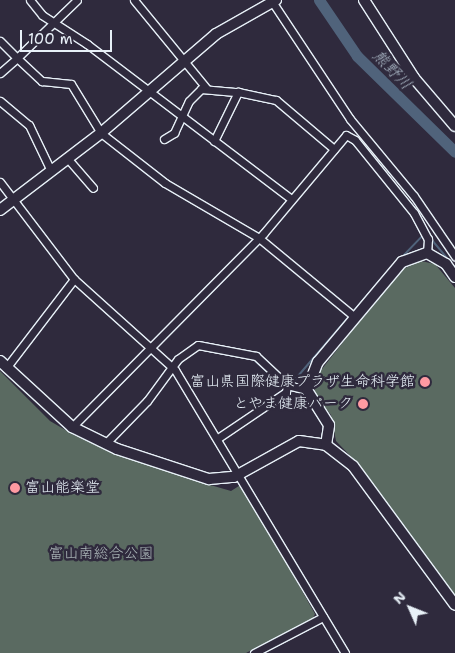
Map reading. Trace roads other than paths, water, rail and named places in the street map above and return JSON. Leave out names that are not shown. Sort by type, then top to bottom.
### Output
[{"type":"street","points":[[30,0],[55,22],[214,140],[291,200]]},
{"type":"street","points":[[0,73],[77,0]]},
{"type":"street","points":[[134,0],[186,60],[207,89]]},
{"type":"street","points":[[364,0],[414,78],[455,126]]},
{"type":"street","points":[[0,210],[101,133],[216,34],[273,1],[350,119],[414,196],[455,256]]},
{"type":"street","points":[[0,41],[42,81],[71,84],[101,133],[165,183],[259,238],[355,317]]},
{"type":"street","points":[[164,139],[174,133],[183,118],[189,101],[201,88],[238,92],[276,100],[334,149]]},
{"type":"street","points":[[214,140],[238,92]]},
{"type":"street","points":[[0,101],[28,125],[51,171]]},
{"type":"street","points":[[72,427],[152,349],[259,238],[346,136],[355,140],[414,213],[428,239],[427,253]]},
{"type":"street","points":[[68,158],[93,188]]},
{"type":"street","points":[[0,182],[74,279],[172,368],[240,474],[345,653]]},
{"type":"street","points":[[307,390],[316,366],[402,262],[427,253],[446,264],[455,277]]},
{"type":"street","points":[[74,279],[3,364],[72,427],[105,444],[209,479],[240,474],[299,441],[326,445],[353,466],[455,605]]},
{"type":"street","points":[[105,444],[147,401],[187,350],[212,346],[256,356],[287,385],[307,390],[329,426],[326,445]]},
{"type":"street","points":[[218,438],[286,392],[287,385]]},
{"type":"street","points":[[254,653],[323,617]]},
{"type":"waterway","name":"熊野川","points":[[319,0],[357,56],[455,152]]},
{"type":"waterway","points":[[426,233],[451,263]]},
{"type":"waterway","points":[[402,257],[423,235]]},
{"type":"waterway","points":[[292,383],[383,277]]},
{"type":"waterway","points":[[252,358],[284,387]]},
{"type":"waterway","points":[[114,440],[140,413]]},
{"type":"place","name":"富山県国際健康プラザ生命科学館","points":[[425,382]]},
{"type":"place","name":"とやま健康パーク","points":[[363,404]]},
{"type":"place","name":"富山能楽堂","points":[[15,488]]},
{"type":"park label","name":"富山南総合公園","points":[[101,554]]}]
